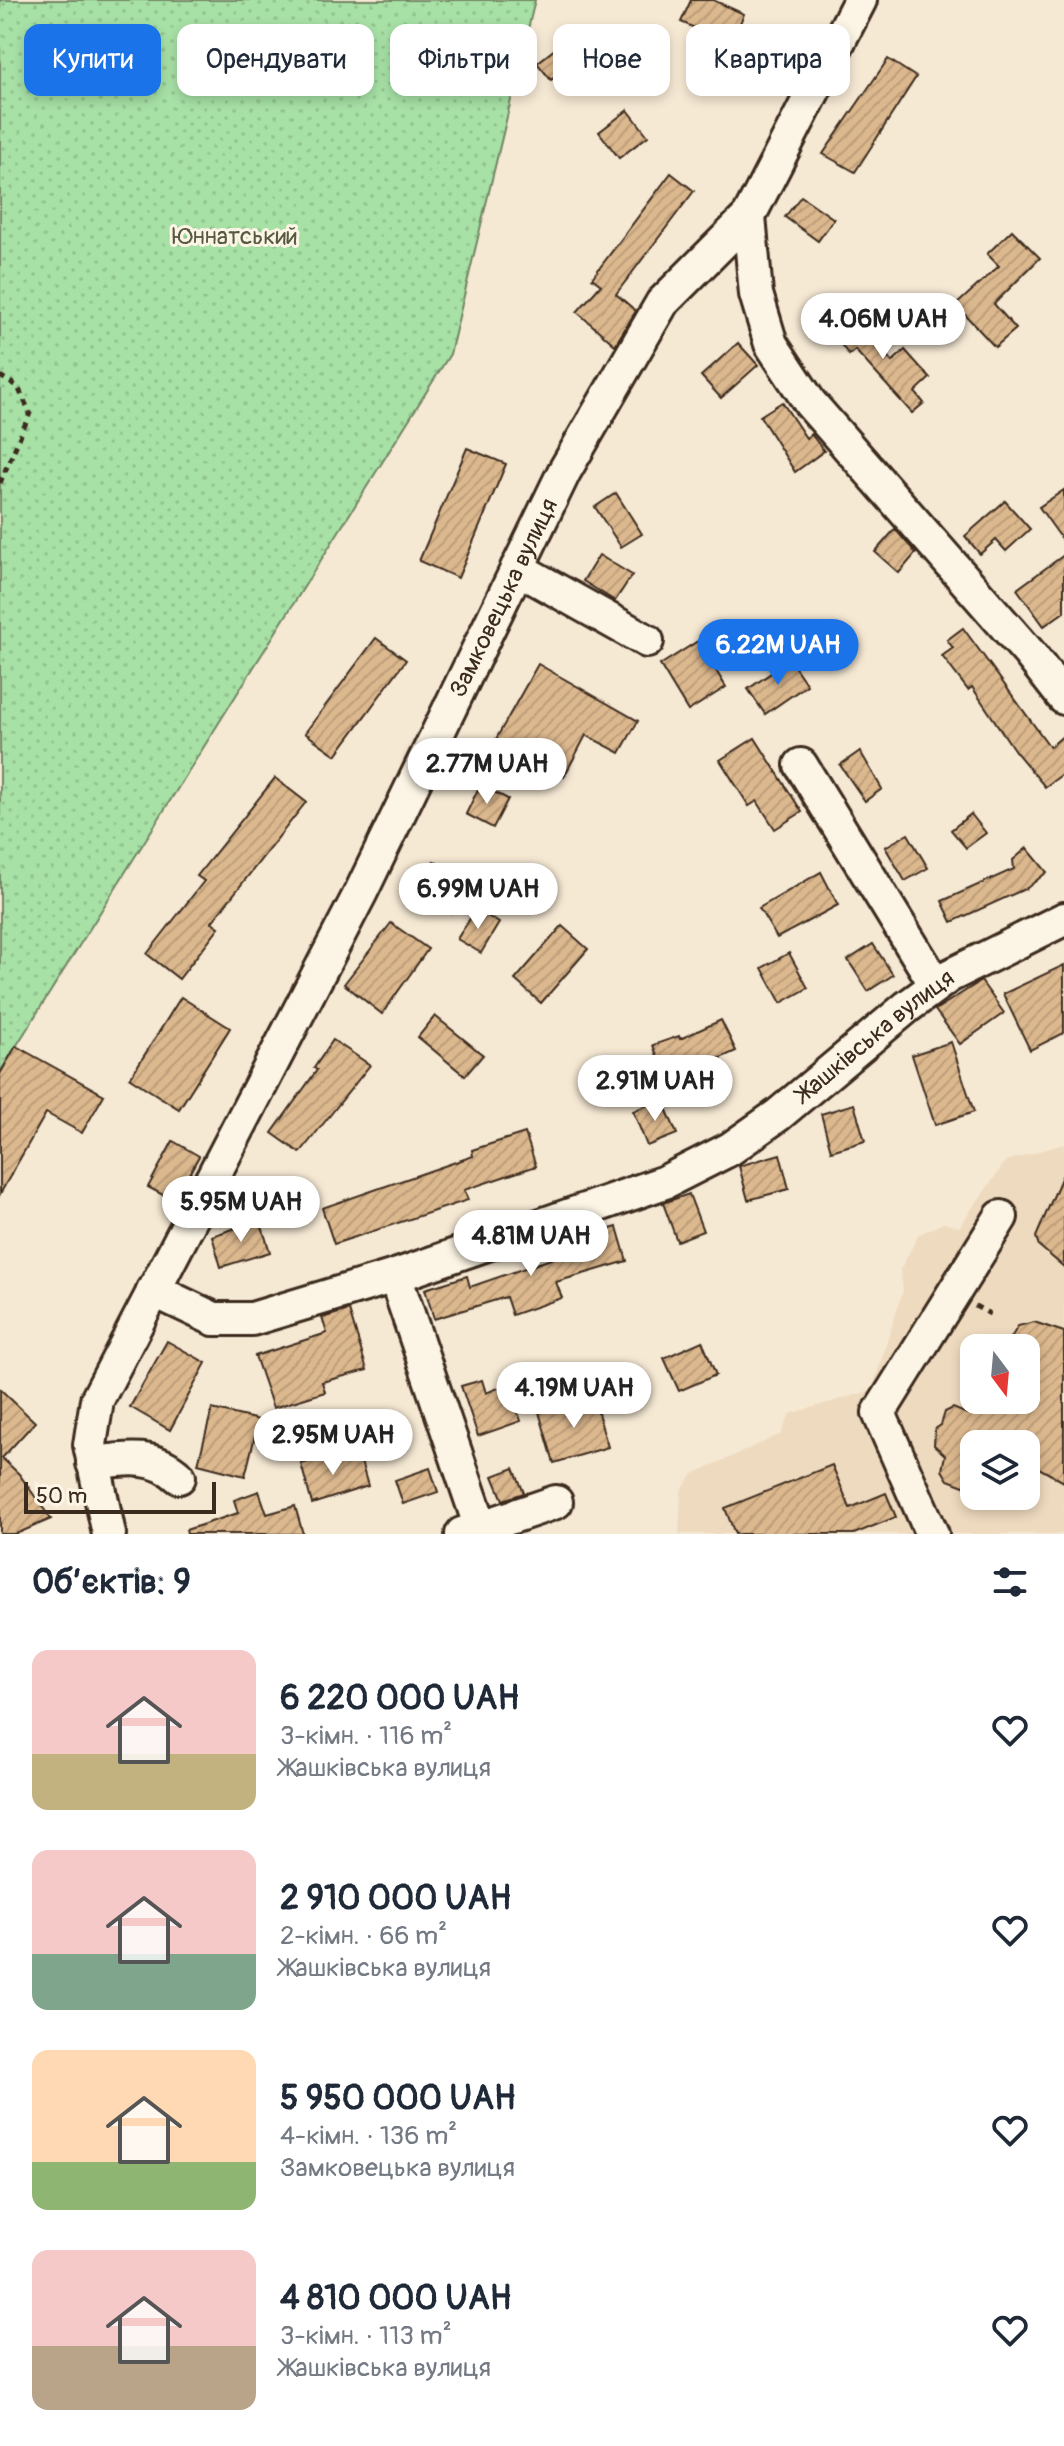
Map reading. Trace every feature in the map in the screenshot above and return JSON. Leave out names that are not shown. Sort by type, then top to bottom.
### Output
[{"type":"street","name":"Замковецька вулиця","points":[[109,1534],[93,1463],[91,1426],[97,1400],[361,892],[564,472],[662,303],[749,216],[860,0]]},
{"type":"street","points":[[749,216],[756,294],[771,344],[810,403],[1029,653],[1064,698]]},
{"type":"street","points":[[517,568],[647,641]]},
{"type":"street","points":[[801,765],[936,985]]},
{"type":"street","name":"Жашківська вулиця","points":[[153,1290],[214,1319],[252,1319],[395,1276],[665,1182],[730,1149],[778,1115],[936,985],[1064,919]]},
{"type":"street","points":[[932,1534],[879,1413],[1001,1217]]},
{"type":"street","points":[[395,1276],[472,1531],[556,1502]]},
{"type":"street","points":[[93,1463],[148,1460],[167,1465],[179,1477]]},
{"type":"path","points":[[0,376],[18,387],[30,413],[0,483]]},
{"type":"shaded area","points":[[1064,1144],[1064,1534],[679,1534],[681,1491],[693,1474],[781,1434],[790,1414],[872,1390],[903,1290],[900,1270],[919,1234],[944,1223],[959,1227],[1006,1161]]},
{"type":"green space","name":"Юннатський","points":[[0,0],[535,0],[529,24],[390,24],[390,96],[512,96],[450,354],[0,1072]]},
{"type":"building","points":[[691,0],[713,0],[744,14],[740,24],[681,22]]},
{"type":"building","points":[[553,51],[553,78],[551,80],[537,63]]},
{"type":"building","points":[[888,59],[916,77],[855,172],[823,154]]},
{"type":"building","points":[[628,110],[648,136],[619,158],[599,132]]},
{"type":"building","points":[[671,173],[694,191],[616,294],[636,311],[615,345],[577,312],[601,285],[592,278]]},
{"type":"building","points":[[801,196],[834,219],[818,241],[785,217]]},
{"type":"building","points":[[1012,230],[1040,258],[994,304],[1016,329],[995,347],[956,305],[999,266],[987,254]]},
{"type":"building","points":[[854,312],[892,362],[905,350],[930,378],[915,392],[924,403],[912,413],[855,350],[849,355],[830,330]]},
{"type":"building","points":[[738,343],[758,365],[721,398],[701,376]]},
{"type":"building","points":[[782,402],[806,438],[811,434],[824,451],[795,472],[760,416]]},
{"type":"building","points":[[467,448],[506,464],[458,578],[419,561]]},
{"type":"building","points":[[1064,490],[1064,542],[1039,507]]},
{"type":"building","points":[[616,493],[642,534],[621,547],[595,507]]},
{"type":"building","points":[[1005,501],[1030,529],[1006,551],[996,540],[980,554],[965,536]]},
{"type":"building","points":[[895,529],[916,553],[899,573],[875,552]]},
{"type":"building","points":[[599,555],[632,575],[615,601],[583,581]]},
{"type":"building","points":[[1064,555],[1064,612],[1044,626],[1017,589]]},
{"type":"building","points":[[963,628],[1050,747],[1064,735],[1064,773],[1045,787],[1015,751],[972,687],[968,690],[942,656],[953,648],[947,640]]},
{"type":"building","points":[[376,638],[406,660],[336,755],[305,733]]},
{"type":"building","points":[[698,641],[726,687],[688,711],[660,665]]},
{"type":"building","points":[[790,660],[807,685],[765,714],[748,689]]},
{"type":"building","points":[[538,664],[638,721],[620,753],[586,735],[564,777],[496,739]]},
{"type":"building","points":[[755,738],[802,812],[775,829],[757,801],[749,806],[720,760]]},
{"type":"building","points":[[860,751],[882,789],[865,801],[840,765]]},
{"type":"building","points":[[275,778],[306,802],[212,922],[219,927],[179,979],[147,954],[204,881],[197,876]]},
{"type":"building","points":[[480,785],[508,799],[493,828],[466,814]]},
{"type":"building","points":[[971,814],[986,833],[966,848],[951,830]]},
{"type":"building","points":[[908,834],[928,868],[905,881],[885,847]]},
{"type":"building","points":[[1027,848],[1047,872],[1027,888],[952,922],[942,901],[1014,869],[1013,860]]},
{"type":"building","points":[[434,861],[469,885],[450,913],[415,889]]},
{"type":"building","points":[[821,872],[838,905],[777,938],[759,908]]},
{"type":"building","points":[[476,909],[499,923],[481,953],[457,939]]},
{"type":"building","points":[[391,923],[428,949],[382,1014],[344,984]]},
{"type":"building","points":[[562,926],[588,949],[541,1003],[515,980]]},
{"type":"building","points":[[873,944],[893,975],[868,991],[848,960]]},
{"type":"building","points":[[789,953],[808,988],[781,1003],[762,968]]},
{"type":"building","points":[[1064,965],[1064,1033],[1030,1050],[1003,994]]},
{"type":"building","points":[[981,981],[1004,1013],[960,1044],[935,1010]]},
{"type":"building","points":[[181,997],[230,1028],[179,1109],[130,1078]]},
{"type":"building","points":[[435,1016],[483,1055],[465,1076],[418,1037]]},
{"type":"building","points":[[721,1020],[736,1051],[705,1065],[703,1060],[664,1074],[653,1045],[679,1036],[680,1039]]},
{"type":"building","points":[[333,1040],[370,1065],[300,1153],[272,1133],[317,1070],[314,1068]]},
{"type":"building","points":[[951,1042],[974,1112],[935,1125],[912,1055]]},
{"type":"building","points":[[16,1046],[104,1095],[82,1133],[46,1113],[0,1194],[0,1074]]},
{"type":"building","points":[[662,1099],[677,1134],[647,1146],[633,1111]]},
{"type":"building","points":[[854,1104],[865,1141],[831,1151],[821,1114]]},
{"type":"building","points":[[525,1133],[536,1166],[464,1190],[468,1200],[334,1244],[322,1208],[473,1156],[472,1150]]},
{"type":"building","points":[[173,1141],[199,1156],[174,1201],[148,1187]]},
{"type":"building","points":[[780,1154],[789,1189],[748,1200],[739,1166]]},
{"type":"building","points":[[1062,1176],[1064,1267],[1039,1246],[1036,1237]]},
{"type":"building","points":[[689,1194],[703,1231],[677,1241],[663,1203]]},
{"type":"building","points":[[260,1220],[270,1252],[221,1267],[212,1236]]},
{"type":"building","points":[[617,1227],[627,1261],[556,1282],[562,1298],[512,1315],[506,1297],[434,1319],[425,1289],[467,1276],[470,1287],[571,1252],[568,1242]]},
{"type":"building","points":[[349,1310],[367,1370],[322,1382],[325,1392],[273,1408],[255,1356],[327,1333],[322,1318]]},
{"type":"building","points":[[1034,1322],[1064,1332],[1064,1482],[1040,1469],[1040,1430],[960,1430],[960,1485],[948,1480],[942,1470],[945,1455],[934,1445],[935,1429],[941,1425],[945,1412],[953,1408],[960,1414],[1040,1414],[1040,1334],[1013,1334],[1018,1326]]},
{"type":"building","points":[[167,1341],[206,1363],[170,1430],[130,1407]]},
{"type":"building","points":[[702,1341],[716,1375],[679,1391],[664,1358]]},
{"type":"building","points":[[482,1380],[486,1393],[508,1384],[521,1421],[478,1436],[461,1386]]},
{"type":"building","points":[[0,1389],[35,1422],[2,1458],[19,1474],[51,1519],[16,1534],[0,1534]]},
{"type":"building","points":[[593,1396],[608,1447],[554,1463],[539,1412]]},
{"type":"building","points":[[212,1409],[259,1420],[245,1476],[198,1464]]},
{"type":"building","points":[[345,1451],[350,1462],[360,1458],[368,1486],[312,1504],[301,1464]]},
{"type":"building","points":[[832,1465],[850,1508],[886,1493],[896,1517],[854,1534],[735,1534],[725,1508]]},
{"type":"building","points":[[430,1468],[438,1492],[403,1504],[395,1480]]},
{"type":"building","points":[[514,1468],[524,1493],[503,1500],[493,1476]]},
{"type":"building","points":[[259,1491],[267,1514],[295,1506],[303,1534],[187,1534],[186,1530],[238,1513],[234,1500]]}]
